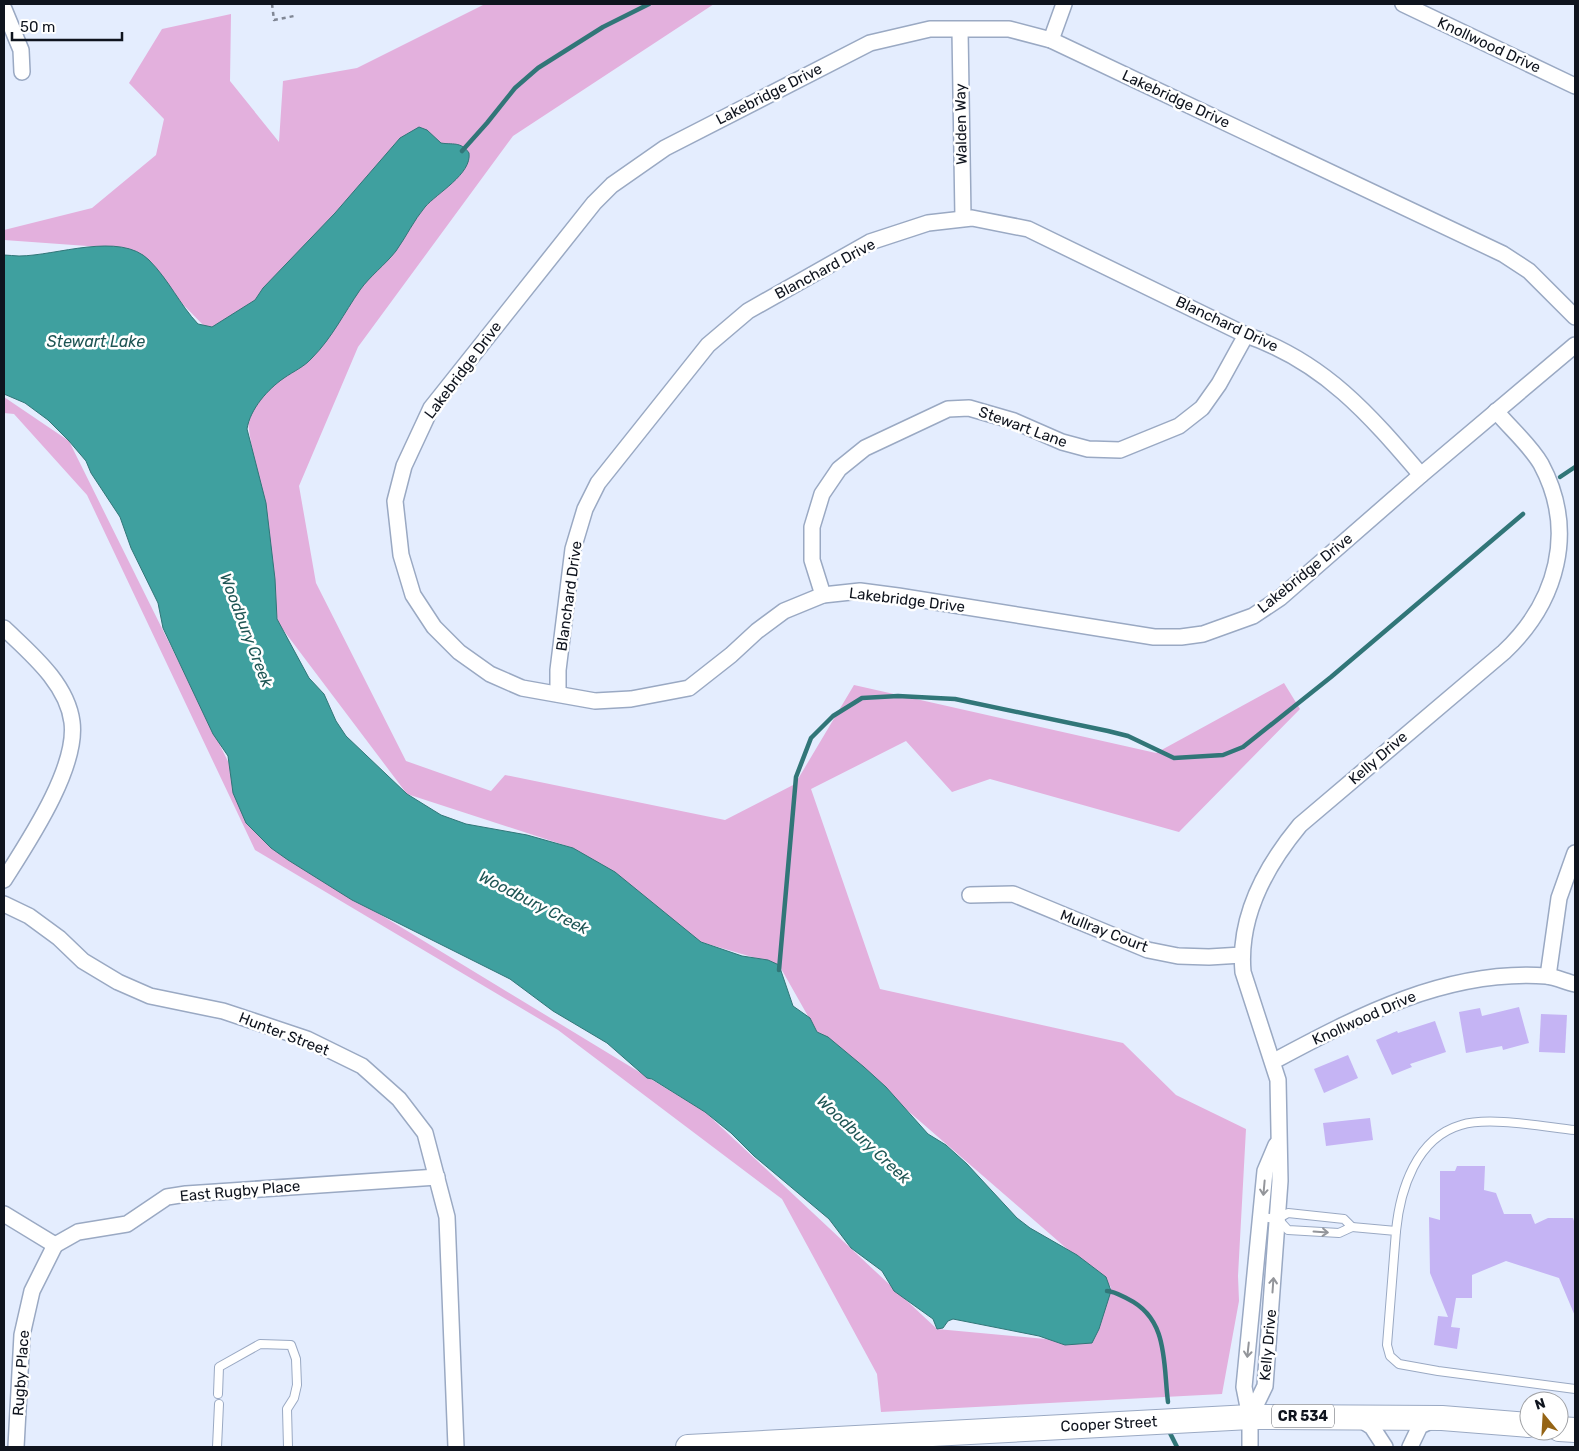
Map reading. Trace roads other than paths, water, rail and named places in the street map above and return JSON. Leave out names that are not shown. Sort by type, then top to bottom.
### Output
[{"type":"main road","name":"Cooper Street","points":[[688,1447],[850,1443],[1250,1417],[1355,1416],[1442,1418],[1519,1424]]},
{"type":"street","points":[[1051,40],[1064,4]]},
{"type":"street","name":"Knollwood Drive","points":[[1403,4],[1575,86]]},
{"type":"street","points":[[4,9],[21,50],[22,72]]},
{"type":"street","name":"Lakebridge Drive","points":[[1575,317],[1529,271],[1503,254],[1051,40],[1009,29],[930,29],[870,43],[704,127],[640,164],[594,202],[431,408],[413,442],[404,466],[395,501],[401,554],[413,595],[440,633],[459,652],[490,674],[522,688],[595,701],[631,699],[688,688],[784,611],[823,595],[860,591],[1154,637],[1181,637],[1203,634],[1253,616],[1280,598],[1421,475],[1575,345]]},
{"type":"street","name":"Walden Way","points":[[960,30],[963,218]]},
{"type":"street","name":"Blanchard Drive","points":[[558,694],[558,670],[573,549],[585,509],[598,483],[708,345],[748,311],[870,242],[928,223],[963,218],[981,219],[1028,229],[1246,335],[1273,344],[1307,363],[1342,389],[1374,421],[1421,475]]},
{"type":"street","name":"Stewart Lane","points":[[823,595],[812,560],[815,519],[822,494],[839,469],[865,448],[948,409],[969,408],[1014,421],[1062,442],[1088,449],[1120,450],[1179,426],[1202,408],[1219,384],[1246,335]]},
{"type":"street","name":"Kelly Drive","points":[[1250,1417],[1265,1386],[1280,1180],[1278,1080],[1274,1061],[1243,972],[1242,955],[1250,911],[1277,852],[1300,825],[1504,652],[1523,634],[1544,603],[1559,552],[1559,523],[1553,496],[1540,463],[1496,411]]},
{"type":"street","points":[[4,628],[43,665],[56,684],[72,721],[73,740],[48,806],[4,880]]},
{"type":"street","points":[[1548,976],[1559,898],[1575,853]]},
{"type":"street","name":"Mullray Court","points":[[970,895],[1013,894],[1148,950],[1178,956],[1242,955]]},
{"type":"street","name":"Hunter Street","points":[[4,904],[29,916],[59,938],[83,961],[118,982],[150,996],[223,1011],[307,1039],[362,1066],[399,1099],[425,1133],[447,1217],[456,1447]]},
{"type":"street","name":"Knollwood Drive","points":[[1274,1061],[1351,1020],[1401,998],[1473,981],[1548,976],[1575,984]]},
{"type":"street","name":"Kelly Drive","points":[[1250,1417],[1244,1387],[1261,1217],[1266,1171],[1278,1142]]},
{"type":"street","name":"East Rugby Place","points":[[55,1245],[78,1232],[126,1224],[167,1197],[186,1194],[437,1177]]},
{"type":"street","points":[[4,1214],[55,1245]]},
{"type":"street","name":"Rugby Place","points":[[16,1447],[22,1335],[32,1291],[55,1245]]},
{"type":"street","points":[[1355,1416],[1372,1427],[1384,1447]]},
{"type":"street","points":[[1250,1417],[1250,1447]]},
{"type":"street","points":[[1410,1447],[1420,1426],[1428,1421],[1442,1418]]},
{"type":"lane","points":[[1575,1130],[1493,1122],[1463,1124],[1441,1134],[1412,1169],[1399,1203],[1387,1345],[1390,1356],[1399,1364],[1575,1389]]},
{"type":"lane","points":[[1261,1217],[1277,1219],[1288,1213],[1344,1219],[1352,1227]]},
{"type":"lane","points":[[1277,1219],[1288,1230],[1339,1233],[1352,1227],[1396,1231]]},
{"type":"lane","points":[[218,1394],[219,1368],[260,1344],[291,1345],[296,1359],[297,1385],[294,1398],[287,1409],[288,1447]]},
{"type":"lane","points":[[216,1447],[219,1404]]},
{"type":"water","name":"Stewart Lake","points":[[419,127],[427,130],[441,143],[456,144],[466,149],[469,153],[465,168],[453,183],[425,207],[396,251],[360,290],[332,334],[319,350],[306,364],[284,378],[266,394],[252,414],[247,429],[266,503],[275,579],[277,619],[309,678],[324,694],[336,721],[346,736],[407,794],[441,815],[466,824],[527,835],[573,848],[615,872],[701,942],[742,956],[768,960],[779,965],[793,1006],[810,1018],[817,1032],[828,1037],[886,1087],[928,1134],[946,1145],[967,1164],[1017,1218],[1030,1228],[1077,1255],[1106,1277],[1111,1291],[1099,1329],[1092,1343],[1065,1345],[1039,1336],[953,1319],[948,1321],[943,1328],[937,1329],[933,1319],[894,1291],[882,1271],[851,1248],[829,1219],[705,1112],[652,1079],[647,1078],[607,1043],[553,1011],[510,979],[352,900],[271,848],[246,823],[233,793],[228,756],[213,734],[163,628],[158,603],[131,548],[120,517],[91,473],[86,461],[69,441],[48,420],[25,403],[4,394],[4,255],[34,255],[105,246],[122,247],[137,252],[149,260],[156,268],[198,324],[212,327],[255,300],[263,288],[335,213],[400,138]]},
{"type":"waterway","points":[[462,151],[515,88],[538,68],[603,27],[649,4]]},
{"type":"waterway","points":[[1560,477],[1575,467]]},
{"type":"waterway","points":[[779,970],[796,777],[811,738],[833,716],[862,698],[898,696],[955,699],[1128,736],[1174,758],[1223,755],[1243,747],[1331,677],[1523,514]]},
{"type":"waterway","name":"Woodbury Creek","points":[[1107,1291],[1128,1299],[1151,1318],[1162,1344],[1168,1402]]},
{"type":"waterway","name":"Woodbury Creek","points":[[1169,1431],[1177,1447]]}]
